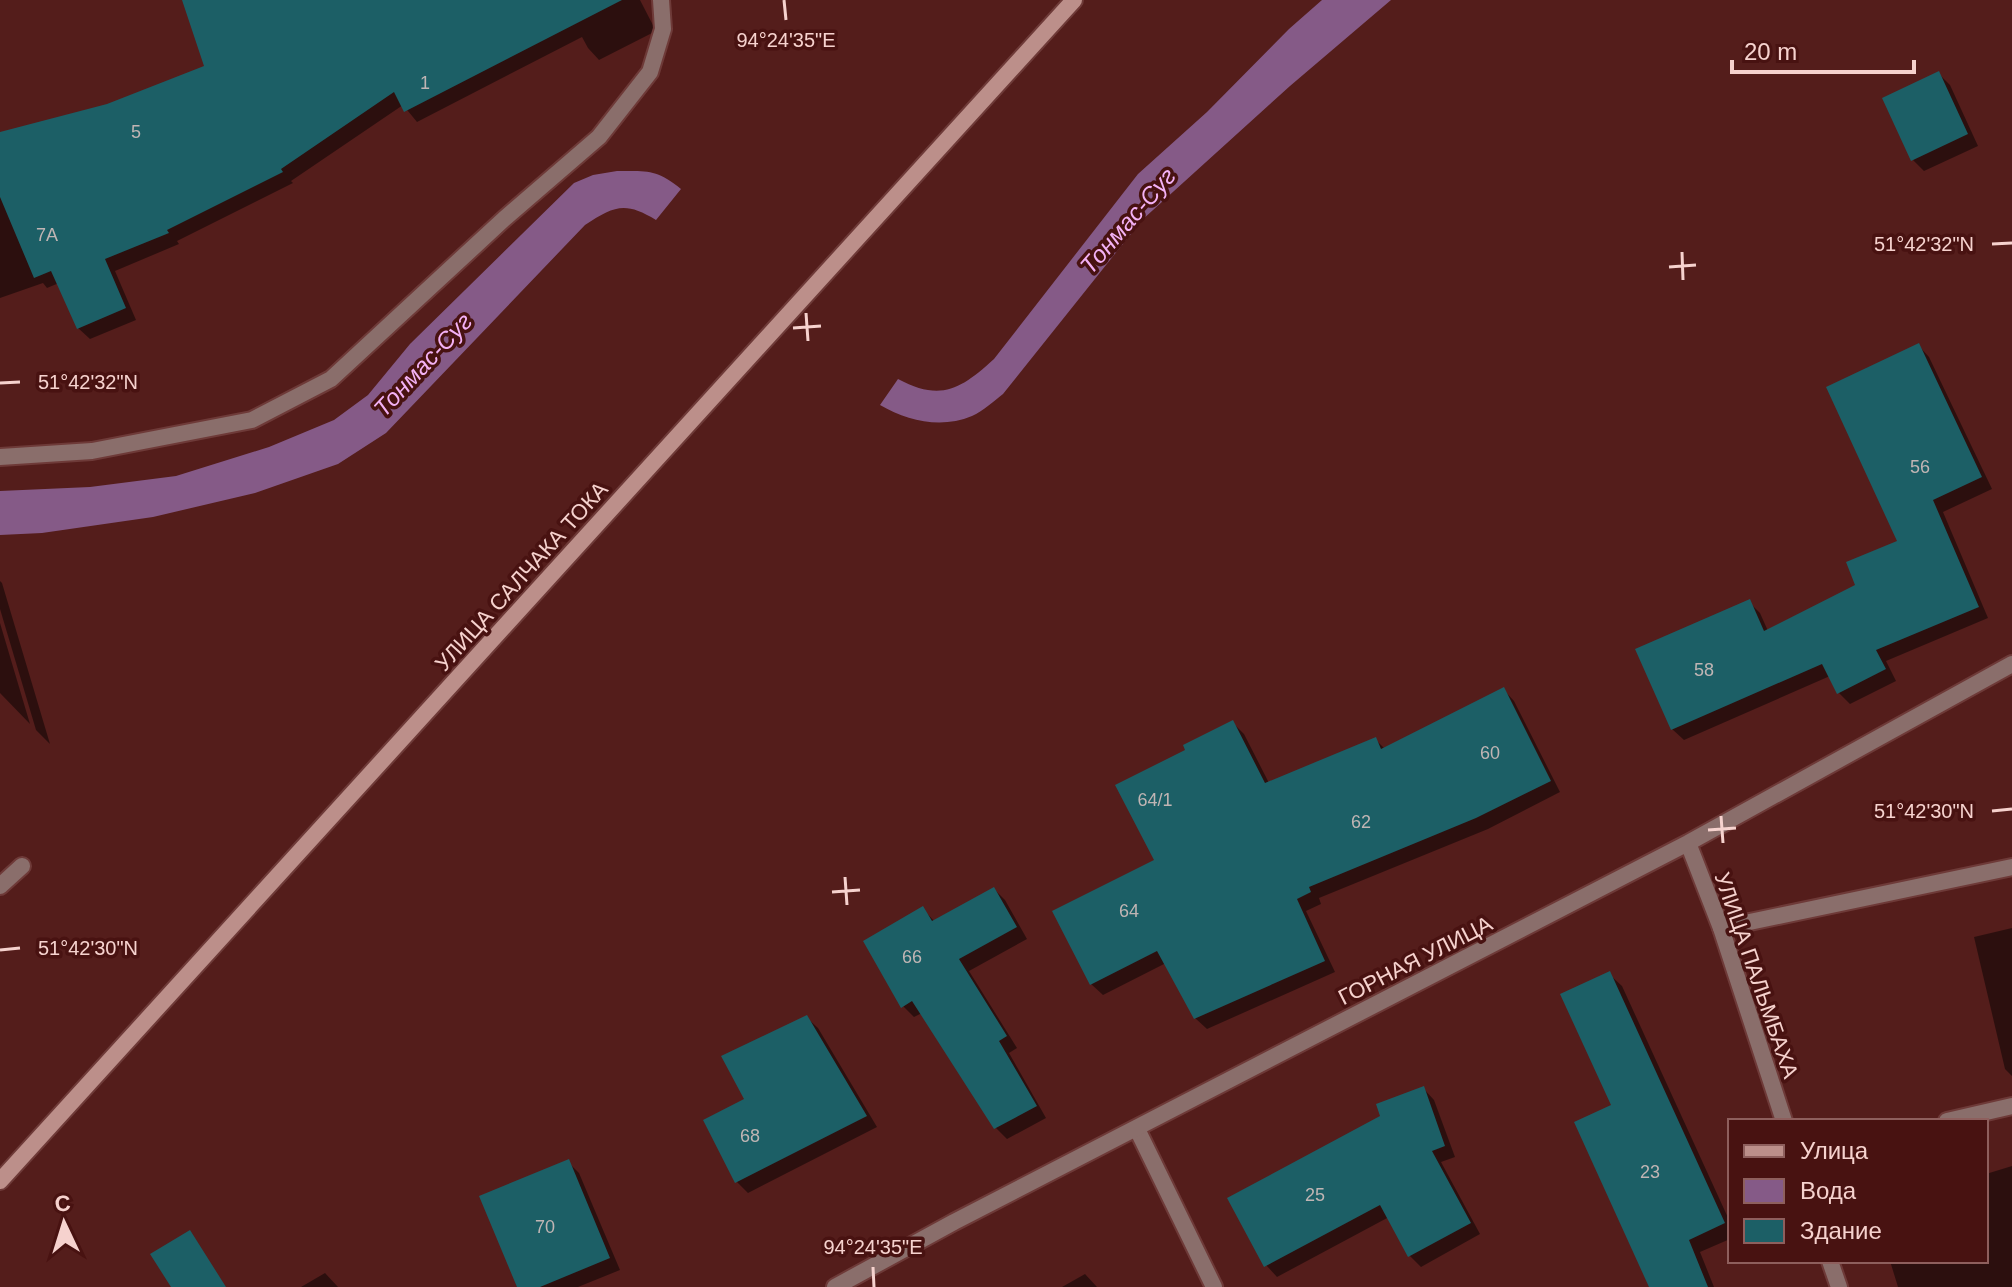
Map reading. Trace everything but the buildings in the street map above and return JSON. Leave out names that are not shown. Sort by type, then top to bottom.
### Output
[{"type":"main road","name":"УЛИЦА САЛЧАКА ТОКА","points":[[0,1181],[1060,8],[1074,0]]},
{"type":"street","points":[[0,457],[92,451],[252,420],[331,379],[504,219],[599,137],[650,72],[663,29],[661,0]]},
{"type":"street","name":"ГОРНАЯ УЛИЦА","points":[[835,1287],[1688,843],[2012,664]]},
{"type":"street","name":"УЛИЦА ПАЛЬМБАХА","points":[[1688,843],[1721,928],[1783,1119]]},
{"type":"street","points":[[0,886],[22,866]]},
{"type":"street","points":[[1721,928],[2012,867]]},
{"type":"street","points":[[1956,1119],[2012,1106]]},
{"type":"street","points":[[1137,1129],[1214,1287]]},
{"type":"street","points":[[1831,1263],[1839,1287]]},
{"type":"water","name":"Тонмас-Суг","points":[[1322,0],[1391,0],[1290,86],[1142,220],[1003,394],[976,414],[948,422],[913,419],[880,405],[898,379],[926,390],[950,389],[971,378],[994,359],[1138,174]]},
{"type":"water","name":"Тонмас-Суг","points":[[617,171],[651,172],[681,189],[656,220],[636,210],[620,208],[585,225],[386,433],[338,464],[255,493],[153,517],[42,533],[0,535],[0,491],[90,487],[176,476],[269,447],[334,420],[368,395],[410,344],[574,183],[593,175]]}]
